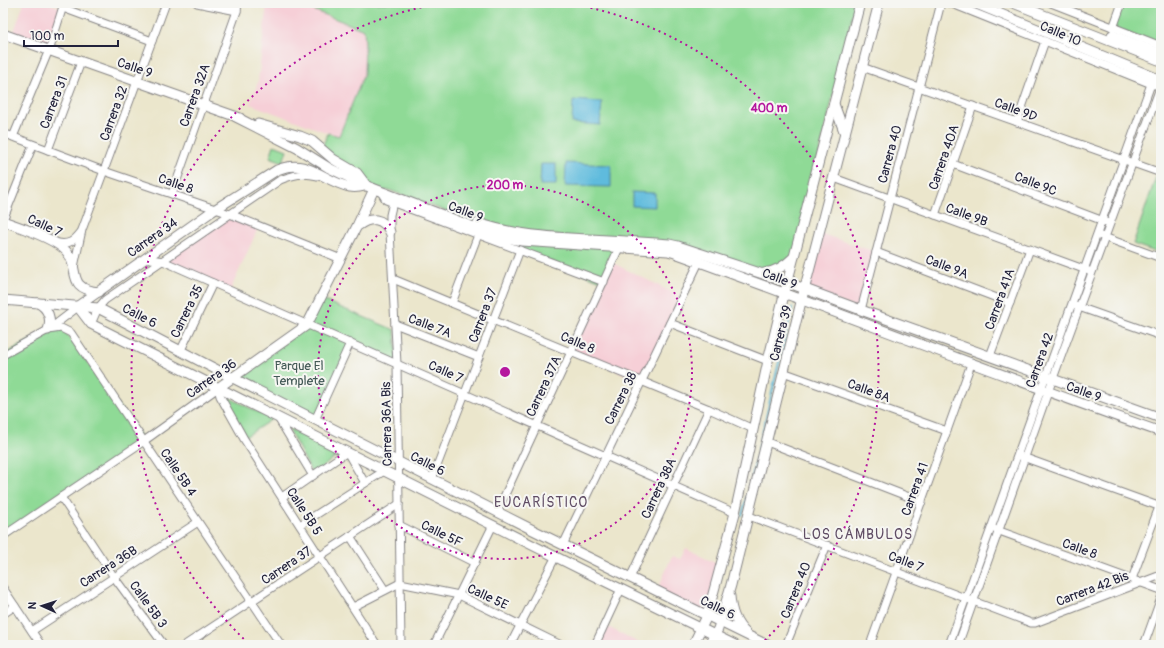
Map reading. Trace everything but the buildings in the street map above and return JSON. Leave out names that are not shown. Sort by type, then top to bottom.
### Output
[{"type":"main road","points":[[855,3],[856,18]]},
{"type":"main road","name":"Carrera 39","points":[[693,645],[707,616],[735,513],[784,293],[795,256],[860,3]]},
{"type":"main road","name":"Carrera 39","points":[[709,645],[720,622],[731,585],[757,485],[783,372],[879,3]]},
{"type":"main road","name":"Calle 10","points":[[974,3],[1033,26],[1070,47],[1161,85]]},
{"type":"main road","name":"Calle 10","points":[[1013,3],[1161,61]]},
{"type":"main road","points":[[1071,25],[1096,29],[1161,54]]},
{"type":"main road","name":"Calle 9","points":[[3,34],[236,117],[312,141],[333,159],[357,173],[374,189],[389,190],[499,230],[550,236],[669,244],[788,282],[1161,419]]},
{"type":"main road","points":[[834,104],[845,134]]},
{"type":"main road","name":"Calle 9","points":[[236,117],[297,148],[329,168],[374,189],[497,236],[522,242],[668,251],[971,364],[1161,432]]},
{"type":"main road","name":"Carrera 34","points":[[78,306],[144,258],[216,209],[277,170],[287,166],[294,165],[309,168],[323,177],[351,188],[374,189]]},
{"type":"main road","name":"Carrera 36","points":[[218,388],[307,325],[341,259],[374,189]]},
{"type":"main road","points":[[357,226],[368,220],[377,219],[385,224],[390,232]]},
{"type":"main road","name":"Calle 7","points":[[3,221],[58,243],[69,255],[75,278],[83,288],[89,291],[99,292]]},
{"type":"main road","points":[[550,236],[556,244]]},
{"type":"main road","points":[[760,274],[770,273],[779,269],[788,264],[795,256]]},
{"type":"main road","name":"Calle 6","points":[[3,300],[98,308],[497,512],[767,645]]},
{"type":"main road","points":[[38,303],[42,305],[48,314],[50,325],[48,330]]},
{"type":"main road","name":"Calle 6","points":[[78,306],[91,324],[735,645]]},
{"type":"main road","points":[[1112,401],[1127,421]]},
{"type":"main road","points":[[1139,425],[1161,419]]},
{"type":"main road","points":[[739,493],[757,485]]},
{"type":"main road","points":[[510,534],[533,530]]},
{"type":"main road","points":[[579,553],[590,574]]},
{"type":"main road","points":[[731,585],[731,607],[734,617],[739,625],[751,637]]},
{"type":"street","name":"Carrera 32","points":[[73,271],[82,230],[166,3]]},
{"type":"street","points":[[197,3],[237,7]]},
{"type":"street","name":"Carrera 40","points":[[861,310],[941,3]]},
{"type":"street","name":"Calle 10","points":[[950,3],[1044,41],[1070,47],[1151,84],[1161,85]]},
{"type":"street","name":"Calle 10","points":[[1051,3],[1072,7],[1113,28],[1161,46]]},
{"type":"street","points":[[1113,28],[1122,3]]},
{"type":"street","points":[[63,6],[152,41]]},
{"type":"street","name":"Carrera 31","points":[[13,137],[49,51],[63,6]]},
{"type":"street","name":"Carrera 32A","points":[[172,194],[237,7]]},
{"type":"street","points":[[1017,122],[1044,41]]},
{"type":"street","name":"Carrera 31","points":[[48,150],[81,62]]},
{"type":"street","name":"Calle 9D","points":[[862,67],[1161,174]]},
{"type":"street","name":"Carrera 42","points":[[1050,378],[1072,305],[1151,84]]},
{"type":"street","name":"Carrera 42","points":[[949,645],[1017,455],[1080,308],[1161,85]]},
{"type":"street","name":"Carrera 40A","points":[[935,215],[973,106]]},
{"type":"street","name":"Calle 8","points":[[3,133],[104,171],[230,214],[341,259]]},
{"type":"street","name":"Carrera 31","points":[[3,221],[33,144]]},
{"type":"street","name":"Calle 9C","points":[[953,164],[1110,223]]},
{"type":"street","name":"Carrera 34","points":[[91,324],[98,308],[105,300],[280,180],[290,176],[308,174],[323,177]]},
{"type":"street","name":"Calle 9B","points":[[834,178],[1093,272]]},
{"type":"street","name":"Calle 9","points":[[374,189],[386,200],[604,282]]},
{"type":"street","name":"Carrera 36A Bis","points":[[393,202],[390,215],[390,232],[397,364],[401,645]]},
{"type":"street","name":"Carrera 32","points":[[58,243],[65,244],[70,242],[75,239],[82,230]]},
{"type":"street","points":[[452,303],[478,235]]},
{"type":"street","points":[[1097,235],[1161,258]]},
{"type":"street","name":"Carrera 37A","points":[[497,512],[619,248]]},
{"type":"street","name":"Carrera 41A","points":[[990,356],[1030,249]]},
{"type":"street","name":"Carrera 37","points":[[432,479],[520,250]]},
{"type":"street","name":"Calle 9A","points":[[876,252],[1010,303]]},
{"type":"street","name":"Calle 7","points":[[144,258],[162,261],[213,283],[735,513]]},
{"type":"street","name":"Carrera 38","points":[[563,545],[699,262]]},
{"type":"street","name":"Calle 8","points":[[393,278],[709,409],[753,429]]},
{"type":"street","name":"Carrera 35","points":[[181,350],[213,283]]},
{"type":"street","points":[[1072,305],[1161,336]]},
{"type":"street","name":"Carrera 34","points":[[3,355],[48,330],[78,306]]},
{"type":"street","points":[[670,322],[768,362]]},
{"type":"street","name":"Calle 7A","points":[[395,324],[479,357]]},
{"type":"street","name":"Calle 5B 4","points":[[48,330],[61,328],[71,333],[281,645]]},
{"type":"street","points":[[315,420],[350,343]]},
{"type":"street","name":"Carrera 41","points":[[870,645],[971,364]]},
{"type":"street","name":"Calle 8A","points":[[783,372],[947,431]]},
{"type":"street","name":"Carrera 36","points":[[3,536],[144,441],[218,388]]},
{"type":"street","name":"Calle 5B 5","points":[[218,388],[220,396],[244,439],[377,645]]},
{"type":"street","name":"Carrera 42","points":[[958,645],[1025,458],[1045,390]]},
{"type":"street","name":"Carrera 38A","points":[[630,578],[709,409]]},
{"type":"street","points":[[278,417],[313,476]]},
{"type":"street","points":[[767,442],[922,502]]},
{"type":"street","points":[[282,497],[347,452],[365,483]]},
{"type":"street","points":[[1017,455],[1160,507],[1132,579]]},
{"type":"street","points":[[300,525],[384,471]]},
{"type":"street","name":"Calle 5B 3","points":[[61,497],[114,577],[164,645]]},
{"type":"street","name":"Carrera 37","points":[[185,645],[399,504]]},
{"type":"street","name":"Calle 7","points":[[749,516],[1031,623]]},
{"type":"street","name":"Carrera 36B","points":[[32,631],[198,522]]},
{"type":"street","name":"Calle 5F","points":[[399,525],[475,563]]},
{"type":"street","points":[[434,645],[493,525]]},
{"type":"street","name":"Calle 8","points":[[991,528],[1161,590]]},
{"type":"street","points":[[350,536],[385,590]]},
{"type":"street","name":"Carrera 40","points":[[786,645],[827,545]]},
{"type":"street","points":[[510,645],[556,556]]},
{"type":"street","name":"Carrera 42 Bis","points":[[1031,623],[1035,623],[1161,575]]},
{"type":"street","points":[[353,607],[400,582]]},
{"type":"street","name":"Calle 5E","points":[[400,582],[459,595],[561,645]]},
{"type":"street","points":[[3,588],[41,645]]},
{"type":"street","points":[[595,645],[621,589]]},
{"type":"street","points":[[1144,645],[1161,598]]},
{"type":"street","points":[[3,614],[15,606]]},
{"type":"shaded area","points":[[24,3],[48,3],[63,8],[49,51],[12,37]]},
{"type":"shaded area","points":[[267,3],[316,3],[313,10],[364,30],[364,74],[339,137],[250,104],[258,82]]},
{"type":"shaded area","points":[[230,214],[259,226],[230,291],[163,261]]},
{"type":"shaded area","points":[[819,233],[876,252],[861,310],[805,289]]},
{"type":"shaded area","points":[[613,263],[682,297],[642,381],[571,352]]},
{"type":"shaded area","points":[[686,548],[721,565],[707,616],[657,591],[672,556],[680,559]]},
{"type":"shaded area","points":[[604,625],[643,645],[595,645]]},
{"type":"green space","points":[[316,3],[855,3],[795,256],[770,273],[718,260],[480,224],[389,190],[381,192],[321,149],[328,133],[339,136],[364,74],[365,43],[364,30],[313,10]]},
{"type":"green space","points":[[1122,3],[1161,3],[1161,46],[1113,28]]},
{"type":"green space","points":[[274,145],[287,150],[283,162],[270,157]]},
{"type":"green space","points":[[1156,177],[1161,178],[1161,254],[1133,244]]},
{"type":"green space","points":[[522,241],[619,248],[604,282],[520,250]]},
{"type":"green space","name":"Parque El Templete","points":[[320,299],[395,330],[397,364],[350,343],[315,420],[233,378],[307,325]]},
{"type":"green space","points":[[48,330],[64,330],[144,441],[3,536],[3,355]]},
{"type":"green space","points":[[226,396],[272,419],[245,437],[223,398]]},
{"type":"green space","points":[[288,428],[340,453],[313,475]]},
{"type":"water","points":[[573,100],[602,102],[600,125],[572,123]]},
{"type":"water","points":[[566,163],[611,165],[611,187],[565,186]]},
{"type":"water","points":[[541,164],[556,164],[556,185],[540,185]]},
{"type":"water","points":[[632,192],[655,193],[655,207],[632,206]]},
{"type":"waterway","points":[[752,477],[792,308]]},
{"type":"waterway","points":[[742,515],[747,497]]},
{"type":"district","name":"EUCARÍSTICO","points":[[541,502]]},
{"type":"district","name":"LOS CÁMBULOS","points":[[858,534]]}]
